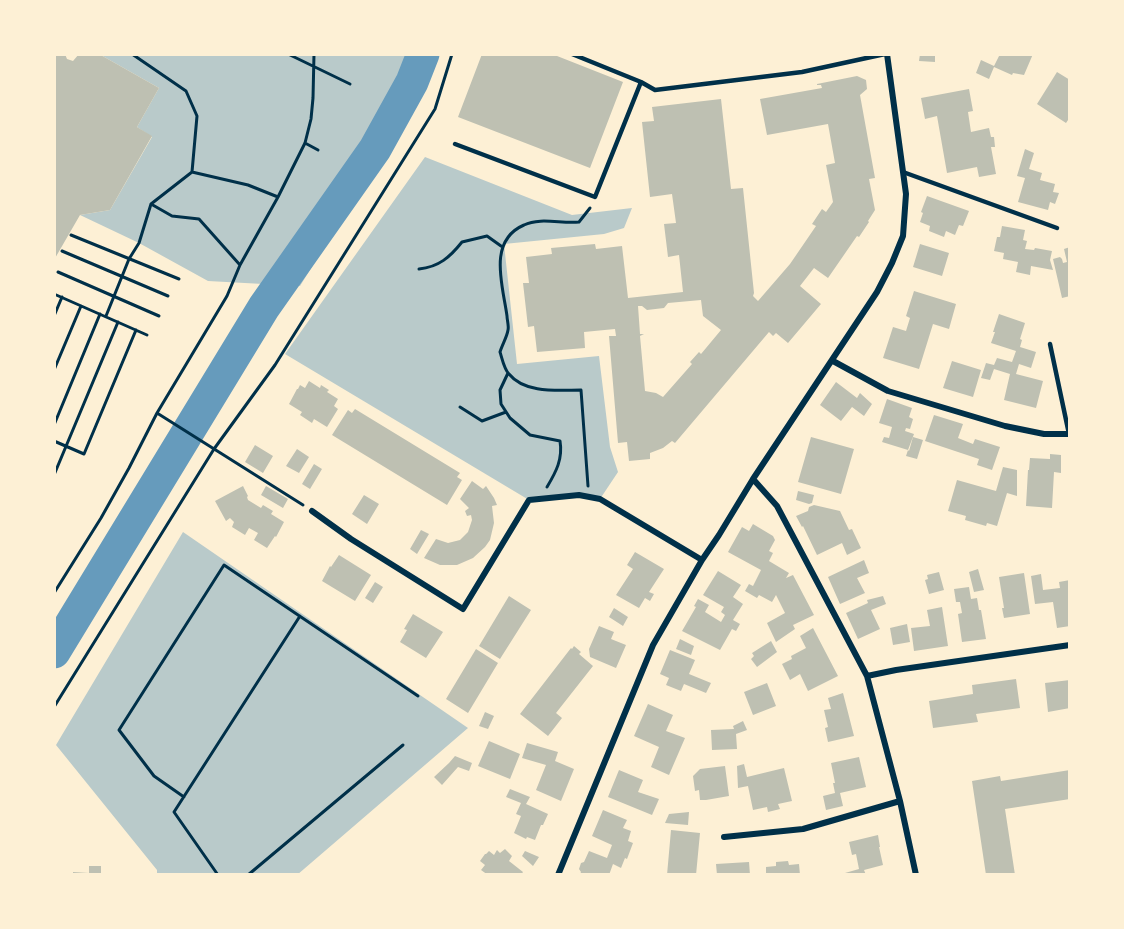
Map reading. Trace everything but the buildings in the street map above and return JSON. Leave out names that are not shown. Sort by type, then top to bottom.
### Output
[{"type":"street","points":[[558,875],[653,645],[702,560],[753,479],[878,292],[903,236],[906,194],[886,54]]},
{"type":"street","points":[[833,361],[888,391],[1005,426],[1044,434],[1069,434]]},
{"type":"street","points":[[753,479],[777,506],[867,676],[900,801],[916,875]]},
{"type":"street","points":[[312,511],[351,539],[463,609],[529,500],[579,495],[600,499],[702,560]]},
{"type":"street","points":[[867,676],[1070,645]]},
{"type":"street","points":[[724,837],[803,828],[900,801]]},
{"type":"lane","points":[[572,54],[655,90],[802,72],[886,54]]},
{"type":"lane","points":[[455,144],[595,197],[641,82]]},
{"type":"lane","points":[[903,172],[1057,228]]},
{"type":"lane","points":[[1050,345],[1069,434]]},
{"type":"path","points":[[106,316],[129,259],[139,243],[151,204],[192,172],[198,116],[186,92],[132,54]]},
{"type":"path","points":[[288,54],[350,84]]},
{"type":"path","points":[[54,593],[106,508],[157,413],[226,296],[305,143],[311,119],[314,54]]},
{"type":"path","points":[[54,707],[214,449],[274,365],[435,109],[452,54]]},
{"type":"path","points":[[305,143],[318,150]]},
{"type":"path","points":[[192,172],[248,185],[278,197]]},
{"type":"path","points":[[589,497],[581,390],[524,386],[508,374],[500,352],[508,330],[499,270],[501,246],[511,234],[524,225],[535,222],[579,222],[587,213],[595,197]]},
{"type":"path","points":[[151,204],[172,216],[199,219],[240,265]]},
{"type":"path","points":[[70,235],[179,279]]},
{"type":"path","points":[[419,269],[430,268],[442,262],[462,242],[487,236],[501,246]]},
{"type":"path","points":[[62,251],[168,296]]},
{"type":"path","points":[[58,272],[159,316]]},
{"type":"path","points":[[54,294],[147,334]]},
{"type":"path","points":[[54,316],[62,297]]},
{"type":"path","points":[[54,370],[81,306]]},
{"type":"path","points":[[54,425],[100,314]]},
{"type":"path","points":[[54,476],[118,322]]},
{"type":"path","points":[[54,441],[84,454],[136,330]]},
{"type":"path","points":[[508,374],[500,390],[501,404],[510,418],[530,435],[560,441],[558,470],[540,499]]},
{"type":"path","points":[[460,407],[482,421],[506,412]]},
{"type":"path","points":[[157,413],[312,511]]},
{"type":"path","points":[[184,797],[153,776],[119,730],[224,565],[418,696]]},
{"type":"path","points":[[218,875],[174,812],[300,616]]},
{"type":"path","points":[[248,875],[403,746]]},
{"type":"shaded area","points":[[99,54],[429,54],[413,104],[300,286],[208,281],[139,243],[80,215],[110,210],[152,137],[137,127],[159,88]]},
{"type":"shaded area","points":[[425,157],[572,215],[632,208],[624,228],[604,234],[504,244],[517,364],[599,356],[610,447],[618,472],[600,499],[579,495],[529,500],[285,354]]},
{"type":"shaded area","points":[[183,532],[468,728],[297,875],[157,875],[157,870],[56,745]]},
{"type":"waterway","points":[[54,652],[264,307],[375,149],[412,82],[423,54]]}]
